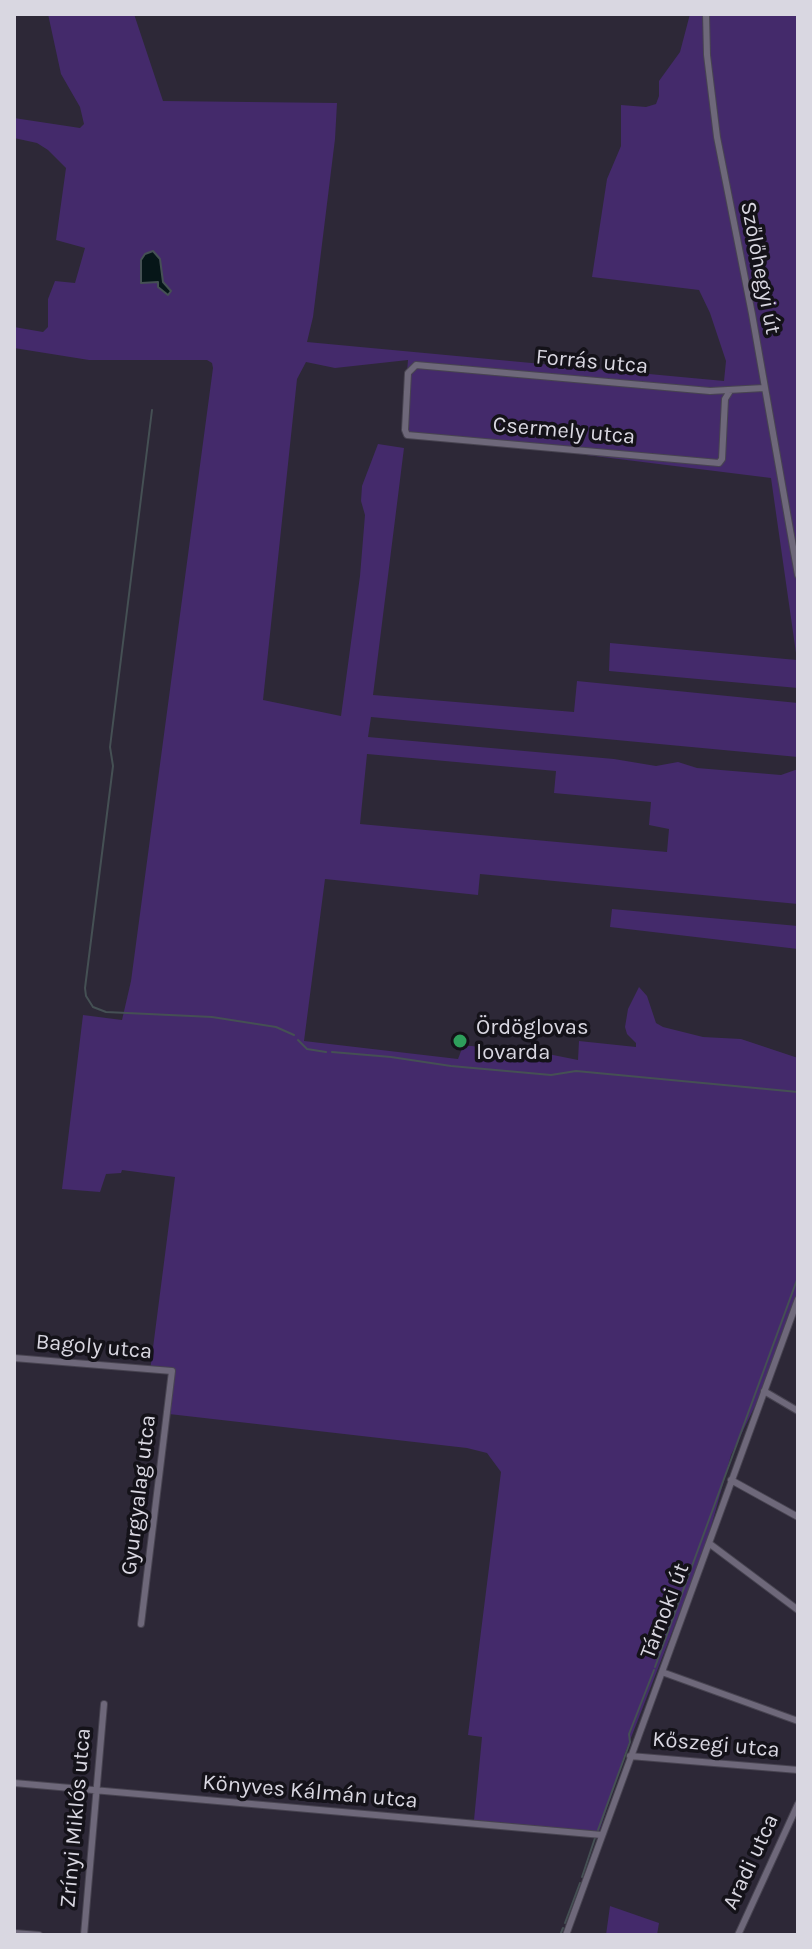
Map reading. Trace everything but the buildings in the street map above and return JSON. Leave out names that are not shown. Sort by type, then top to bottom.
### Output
[{"type":"street","name":"Szőlőhegyi út","points":[[706,14],[707,55],[717,137],[798,575]]},
{"type":"street","name":"Forrás utca","points":[[416,365],[730,391],[764,388]]},
{"type":"street","name":"Csermely utca","points":[[416,365],[408,373],[407,435],[713,463],[719,463],[722,459],[725,405],[730,391]]},
{"type":"street","name":"Tárnoki út","points":[[566,1935],[798,1301]]},
{"type":"street","name":"Bagoly utca","points":[[14,1358],[172,1371]]},
{"type":"street","name":"Gyurgyalag utca","points":[[141,1624],[172,1371]]},
{"type":"street","points":[[764,1391],[798,1411]]},
{"type":"street","points":[[731,1480],[798,1517]]},
{"type":"street","points":[[710,1544],[798,1610]]},
{"type":"street","points":[[662,1672],[798,1721]]},
{"type":"street","name":"Zrínyi Miklós utca","points":[[84,1935],[104,1704]]},
{"type":"street","name":"Kőszegi utca","points":[[630,1756],[798,1770]]},
{"type":"street","name":"Könyves Kálmán utca","points":[[14,1783],[602,1835]]},
{"type":"street","name":"Aradi utca","points":[[738,1935],[798,1804]]},
{"type":"street","points":[[14,1933],[39,1935]]},
{"type":"shaded area","points":[[48,14],[134,14],[163,101],[337,103],[313,317],[307,342],[724,381],[726,361],[699,290],[592,277],[607,179],[621,146],[621,105],[646,107],[656,104],[659,81],[680,52],[690,14],[798,14],[798,688],[609,671],[610,643],[797,660],[771,478],[402,432],[408,360],[335,368],[306,362],[297,379],[263,700],[341,716],[360,576],[365,515],[361,501],[362,486],[378,444],[404,448],[373,695],[574,712],[577,681],[798,703],[798,757],[371,717],[368,737],[614,759],[656,766],[678,762],[697,768],[781,775],[798,769],[798,904],[480,874],[478,895],[325,879],[304,1041],[458,1059],[463,1046],[472,1046],[542,1058],[543,1053],[578,1060],[579,1041],[636,1047],[625,1027],[628,1009],[639,987],[647,996],[656,1023],[663,1027],[703,1037],[741,1039],[798,1058],[798,1300],[755,1406],[731,1455],[706,1545],[625,1753],[599,1832],[474,1820],[482,1737],[468,1735],[501,1472],[487,1453],[467,1448],[169,1414],[170,1374],[150,1371],[175,1177],[122,1170],[121,1173],[106,1174],[100,1192],[62,1189],[83,1015],[122,1020],[131,981],[213,368],[207,360],[89,360],[14,348],[14,327],[43,332],[48,327],[48,299],[55,281],[75,283],[85,248],[56,240],[66,168],[37,143],[14,138],[14,118],[80,128],[84,124],[80,107],[61,74]],"holes":[[[367,754],[556,771],[554,793],[651,802],[649,825],[669,829],[667,852],[360,824]]]},
{"type":"shaded area","points":[[153,251],[160,259],[163,282],[171,291],[168,295],[158,287],[158,282],[141,283],[141,260]]},
{"type":"shaded area","points":[[612,909],[798,926],[798,949],[610,927]]},
{"type":"shaded area","points":[[610,1906],[659,1923],[657,1935],[606,1935]]},
{"type":"waterway","points":[[152,410],[110,747],[113,766],[86,996],[93,1007],[106,1012],[212,1017],[276,1027],[294,1035]]},
{"type":"waterway","points":[[298,1040],[307,1049],[326,1052]]},
{"type":"waterway","points":[[332,1052],[551,1075],[576,1071],[798,1092]]},
{"type":"waterway","points":[[655,1667],[798,1277]]},
{"type":"waterway","points":[[598,1830],[630,1742],[629,1734],[654,1670]]},
{"type":"waterway","points":[[582,1877],[595,1838]]},
{"type":"waterway","points":[[565,1923],[580,1883]]},
{"type":"waterway","points":[[560,1935],[563,1928]]},
{"type":"place","name":"Ördöglovas lovarda","points":[[460,1041]]}]
